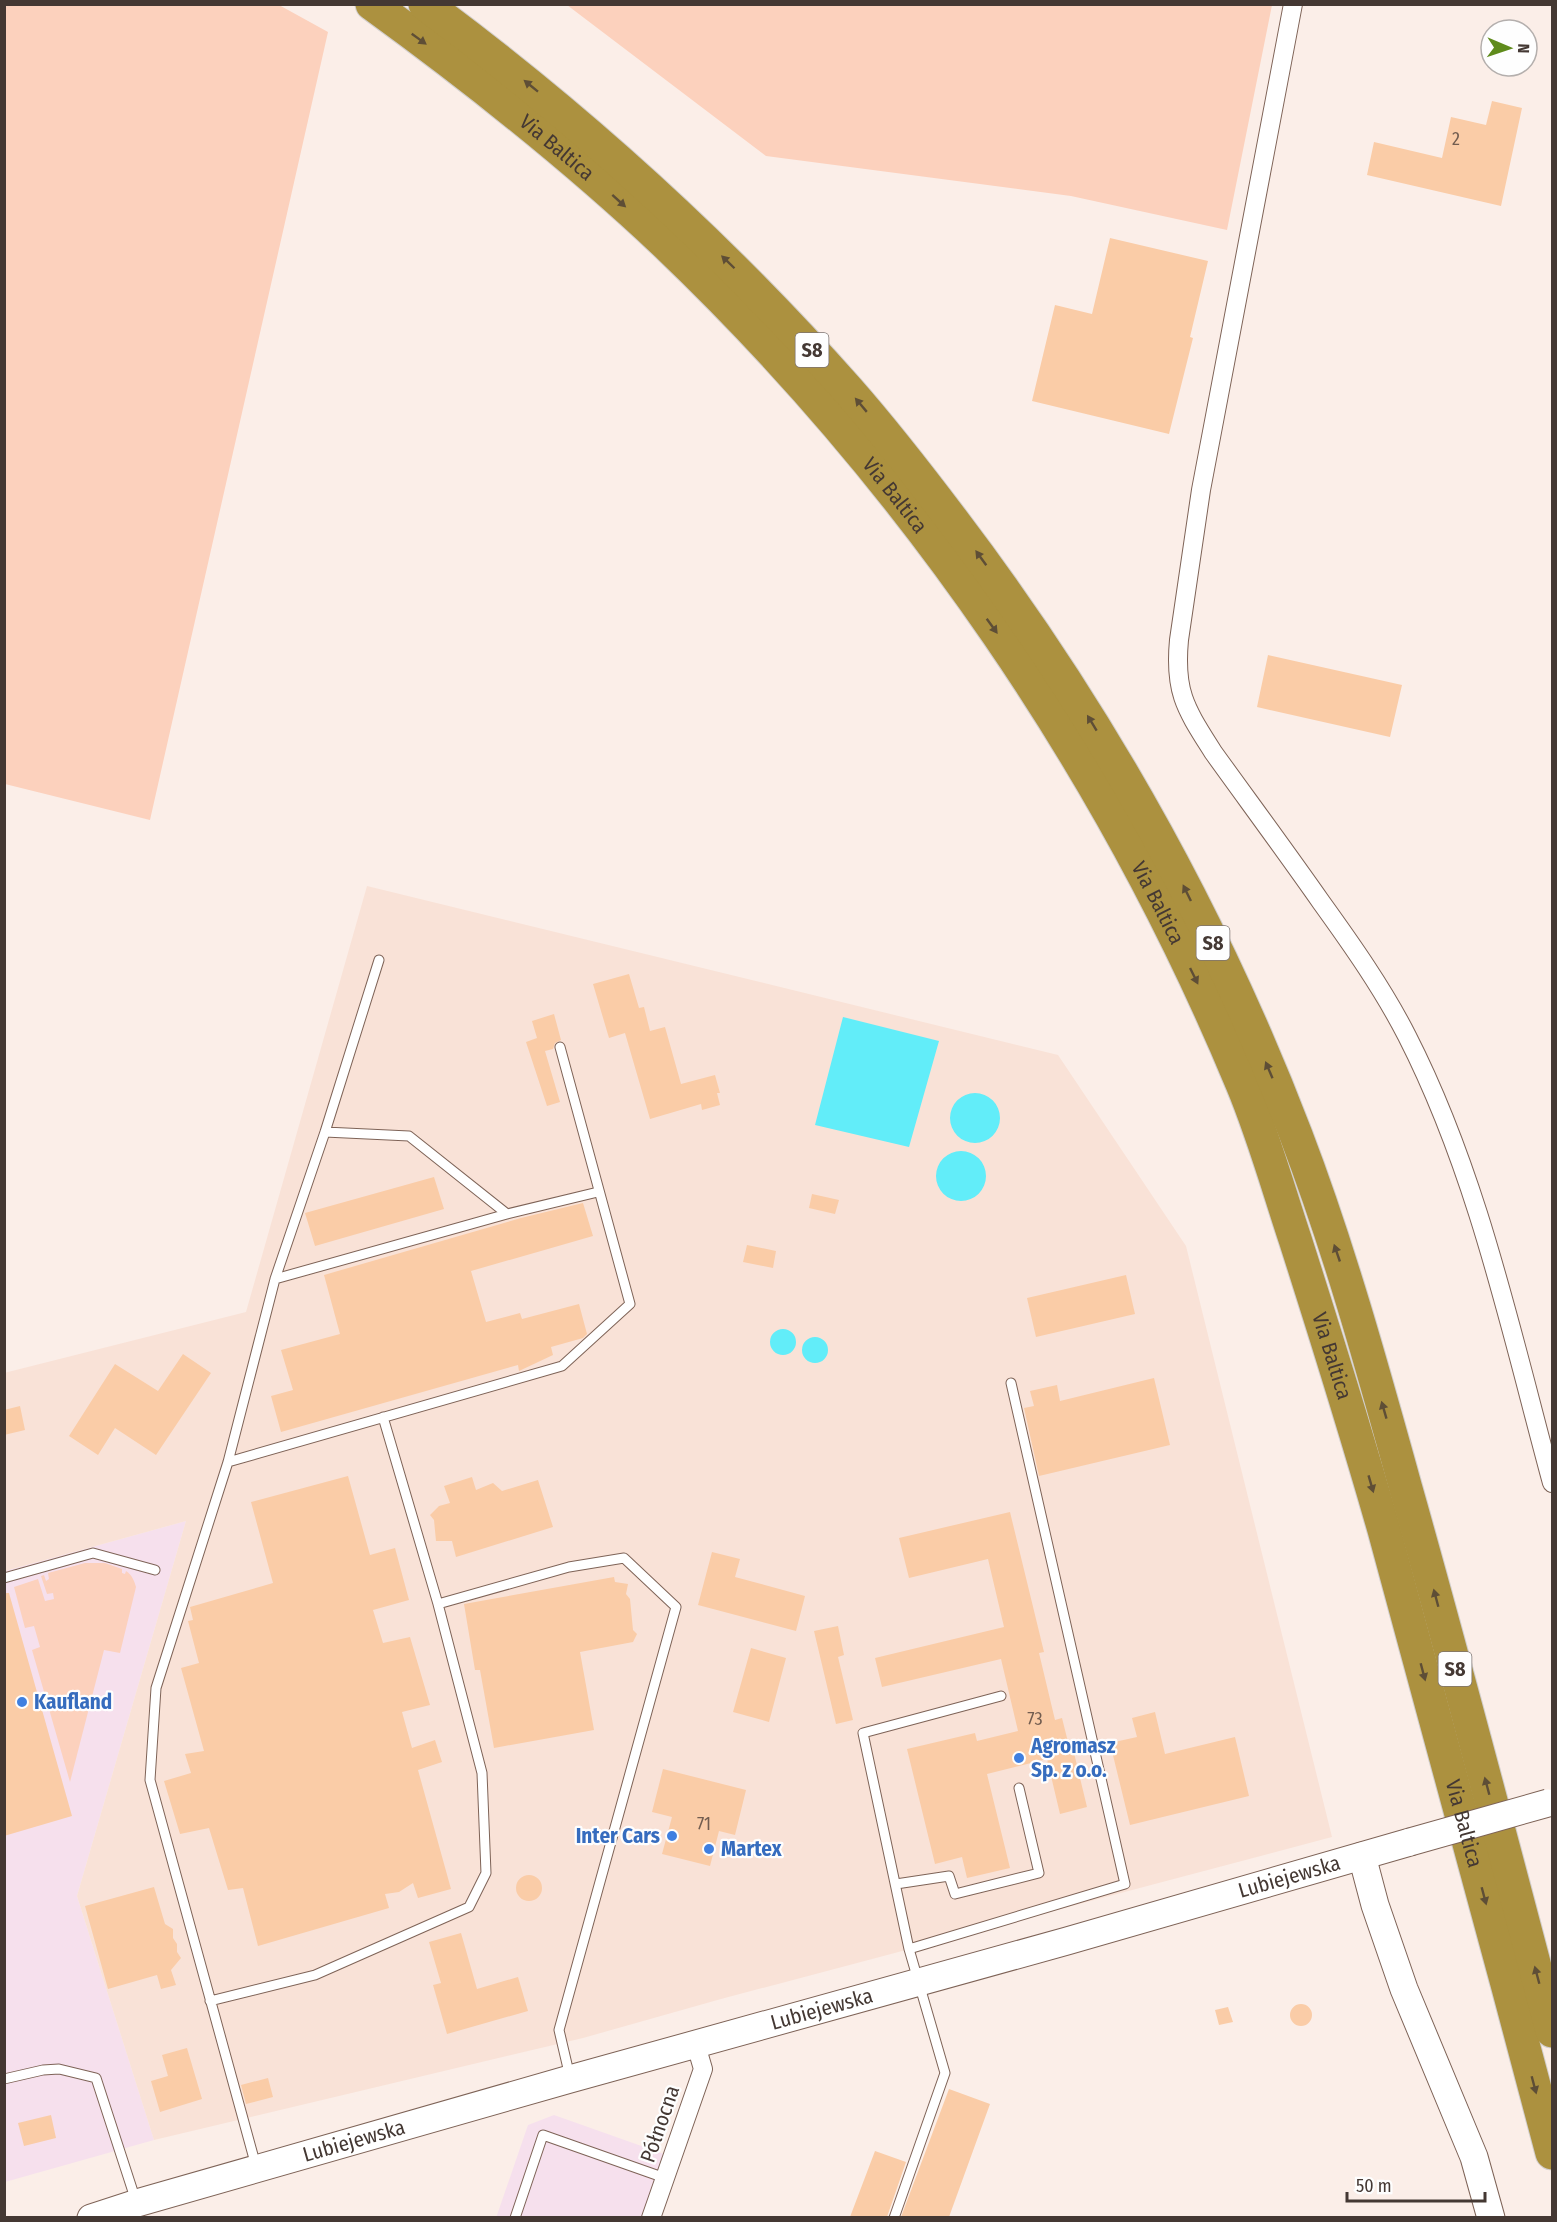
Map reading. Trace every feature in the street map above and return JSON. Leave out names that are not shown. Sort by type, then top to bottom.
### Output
[{"type":"highway","name":"Via Baltica","points":[[372,4],[488,90],[610,193],[758,336],[850,441],[957,577],[1037,694],[1109,813],[1171,928],[1241,1081],[1322,1320],[1397,1577],[1552,2153]]},
{"type":"highway","name":"Via Baltica","points":[[425,4],[567,116],[656,194],[739,273],[851,394],[923,481],[1015,605],[1089,718],[1143,810],[1231,981],[1262,1051],[1297,1138],[1348,1286],[1427,1562],[1552,2031]]},
{"type":"main road","name":"Lubiejewska","points":[[92,2217],[257,2168],[1550,1802]]},
{"type":"main road","points":[[1362,1856],[1375,1905],[1404,1989],[1474,2157],[1491,2217]]},
{"type":"street","points":[[1293,4],[1201,490],[1179,640],[1177,662],[1179,689],[1195,724],[1213,752],[1358,953],[1388,1001],[1426,1075],[1442,1111],[1477,1209],[1552,1483]]},
{"type":"street","name":"Północna","points":[[651,2217],[703,2069],[696,2045]]},
{"type":"lane","points":[[257,2168],[150,1780],[156,1688],[228,1462],[274,1279],[325,1132],[379,960]]},
{"type":"lane","points":[[228,1462],[562,1366],[630,1304],[560,1047]]},
{"type":"lane","points":[[325,1132],[409,1136],[507,1214]]},
{"type":"lane","points":[[274,1279],[507,1214],[598,1192]]},
{"type":"lane","points":[[909,1949],[1125,1884],[1011,1383]]},
{"type":"lane","points":[[210,2001],[315,1975],[469,1907],[486,1873],[482,1773],[438,1604],[383,1418]]},
{"type":"lane","points":[[4,1578],[93,1553],[155,1570]]},
{"type":"lane","points":[[438,1604],[569,1567],[624,1558],[676,1607],[559,2030],[570,2079]]},
{"type":"lane","points":[[894,2217],[945,2073],[909,1949],[863,1733],[1001,1696]]},
{"type":"lane","points":[[896,1884],[949,1876],[956,1894],[1039,1873],[1019,1788]]},
{"type":"lane","points":[[4,2079],[43,2070],[59,2069],[96,2079],[137,2203]]},
{"type":"lane","points":[[514,2217],[543,2135],[665,2178]]},
{"type":"shaded area","points":[[5,4],[279,5],[328,32],[150,820],[5,784]]},
{"type":"shaded area","points":[[567,5],[1272,5],[1227,230],[1071,196],[766,156]]},
{"type":"shaded area","points":[[367,886],[1058,1055],[1186,1246],[1332,1837],[721,1999],[583,2038],[154,2140],[77,1896],[186,1521],[5,1571],[4,1373],[246,1312]]},
{"type":"shaded area","points":[[186,1521],[77,1896],[154,2140],[5,2182],[5,1571]]},
{"type":"shaded area","points":[[85,1563],[105,1563],[122,1569],[122,1573],[125,1574],[126,1571],[131,1576],[136,1587],[120,1653],[104,1650],[70,1782],[32,1650],[40,1647],[34,1626],[25,1628],[14,1587],[38,1579],[45,1601],[54,1599],[53,1593],[47,1594],[41,1576],[44,1575],[46,1581],[49,1579],[48,1573]]},
{"type":"shaded area","points":[[554,2115],[664,2154],[642,2217],[496,2218],[528,2125]]},
{"type":"water","points":[[843,1017],[939,1041],[909,1147],[815,1125]]},
{"type":"water","points":[[970,1093],[980,1093],[993,1100],[1000,1113],[1000,1123],[993,1136],[980,1143],[970,1143],[961,1139],[954,1132],[950,1123],[950,1113],[954,1104],[961,1097]]},
{"type":"water","points":[[961,1151],[979,1158],[986,1176],[979,1194],[961,1201],[943,1194],[936,1176],[943,1158]]},
{"type":"water","points":[[783,1329],[792,1333],[796,1342],[792,1351],[783,1355],[774,1351],[770,1342],[774,1333]]},
{"type":"water","points":[[815,1337],[824,1341],[828,1350],[824,1359],[815,1363],[806,1359],[802,1350],[806,1341]]},
{"type":"building","points":[[1492,101],[1522,108],[1501,206],[1367,175],[1374,142],[1442,158],[1451,117],[1486,125]]},
{"type":"building","points":[[1110,238],[1208,261],[1190,337],[1193,338],[1169,434],[1032,401],[1055,305],[1092,314]]},
{"type":"building","points":[[1268,655],[1402,685],[1390,737],[1257,707]]},
{"type":"building","points":[[629,974],[639,1008],[644,1007],[650,1031],[665,1027],[681,1084],[715,1075],[720,1093],[717,1093],[720,1105],[702,1110],[701,1104],[650,1119],[625,1033],[609,1038],[593,984]]},
{"type":"building","points":[[554,1014],[561,1040],[555,1043],[553,1049],[545,1051],[560,1102],[547,1106],[526,1042],[537,1038],[532,1021]]},
{"type":"building","points":[[434,1177],[444,1209],[315,1246],[305,1213]]},
{"type":"building","points":[[812,1194],[839,1200],[835,1214],[809,1208]]},
{"type":"building","points":[[583,1203],[593,1236],[471,1271],[486,1322],[520,1313],[522,1319],[579,1304],[587,1334],[583,1338],[551,1347],[553,1355],[519,1371],[518,1365],[281,1432],[271,1396],[293,1390],[281,1350],[340,1334],[324,1275],[521,1218]]},
{"type":"building","points":[[747,1245],[776,1251],[773,1268],[743,1262]]},
{"type":"building","points":[[1126,1275],[1135,1314],[1036,1337],[1027,1298]]},
{"type":"building","points":[[183,1354],[211,1373],[156,1455],[115,1428],[98,1455],[69,1436],[115,1364],[158,1391]]},
{"type":"building","points":[[1154,1378],[1170,1445],[1039,1476],[1024,1408],[1034,1406],[1030,1391],[1057,1385],[1060,1401]]},
{"type":"building","points":[[20,1406],[25,1430],[4,1435],[4,1410]]},
{"type":"building","points":[[348,1476],[370,1555],[395,1548],[409,1600],[373,1610],[383,1643],[410,1637],[430,1705],[402,1712],[412,1748],[435,1740],[442,1762],[418,1770],[451,1889],[418,1898],[413,1883],[399,1892],[385,1894],[389,1908],[258,1946],[243,1888],[228,1890],[209,1828],[180,1834],[164,1781],[191,1773],[185,1754],[204,1751],[181,1668],[199,1663],[188,1621],[193,1620],[190,1607],[273,1583],[251,1502]]},
{"type":"building","points":[[472,1477],[476,1490],[493,1483],[502,1491],[538,1480],[553,1527],[456,1557],[452,1541],[436,1541],[434,1520],[430,1515],[439,1506],[450,1503],[444,1486]]},
{"type":"building","points":[[1010,1512],[1044,1652],[1039,1653],[1055,1720],[1062,1718],[1071,1754],[1074,1753],[1087,1807],[1060,1814],[1047,1759],[987,1774],[1010,1868],[967,1878],[962,1857],[935,1864],[907,1749],[975,1733],[977,1741],[1018,1731],[1001,1659],[882,1687],[875,1658],[1004,1627],[988,1559],[909,1578],[899,1538]]},
{"type":"building","points":[[712,1552],[740,1559],[735,1577],[805,1596],[796,1631],[698,1605]]},
{"type":"building","points":[[614,1577],[615,1582],[628,1584],[626,1594],[630,1599],[633,1630],[637,1634],[633,1642],[580,1652],[594,1730],[494,1748],[480,1670],[475,1670],[464,1604]]},
{"type":"building","name":"Kaufland","points":[[4,1593],[9,1593],[72,1816],[4,1836]]},
{"type":"building","points":[[838,1626],[844,1655],[838,1657],[853,1720],[836,1724],[814,1631]]},
{"type":"building","points":[[751,1648],[786,1658],[769,1722],[733,1712]]},
{"type":"building","points":[[1155,1712],[1165,1754],[1235,1737],[1249,1796],[1130,1825],[1110,1743],[1137,1737],[1132,1718]]},
{"type":"building","points":[[663,1769],[746,1790],[735,1835],[719,1831],[710,1866],[662,1854],[672,1817],[652,1812]]},
{"type":"building","points":[[529,1875],[538,1879],[542,1888],[538,1897],[529,1901],[520,1897],[516,1888],[520,1879]]},
{"type":"building","points":[[154,1887],[165,1924],[173,1929],[173,1938],[181,1958],[171,1970],[176,1985],[161,1989],[157,1975],[108,1989],[85,1906]]},
{"type":"building","points":[[461,1933],[477,1989],[518,1977],[528,2011],[447,2034],[433,1985],[441,1983],[429,1942]]},
{"type":"building","points":[[1297,2004],[1305,2004],[1312,2011],[1312,2019],[1305,2026],[1297,2026],[1290,2019],[1290,2011]]},
{"type":"building","points":[[1228,2007],[1233,2022],[1219,2025],[1215,2010]]},
{"type":"building","points":[[187,2048],[202,2099],[160,2112],[151,2081],[168,2076],[162,2055]]},
{"type":"building","points":[[268,2078],[273,2097],[246,2104],[241,2085]]},
{"type":"building","points":[[949,2089],[990,2104],[949,2217],[901,2217]]},
{"type":"building","points":[[51,2115],[56,2138],[24,2146],[18,2123]]},
{"type":"building","points":[[875,2151],[906,2162],[887,2217],[850,2217]]},
{"type":"place","name":"Kaufland","points":[[22,1702]]},
{"type":"place","name":"Agromasz Sp. z o.o.","points":[[1019,1758]]},
{"type":"place","name":"Inter Cars","points":[[672,1836]]},
{"type":"place","name":"Martex","points":[[709,1849]]}]
